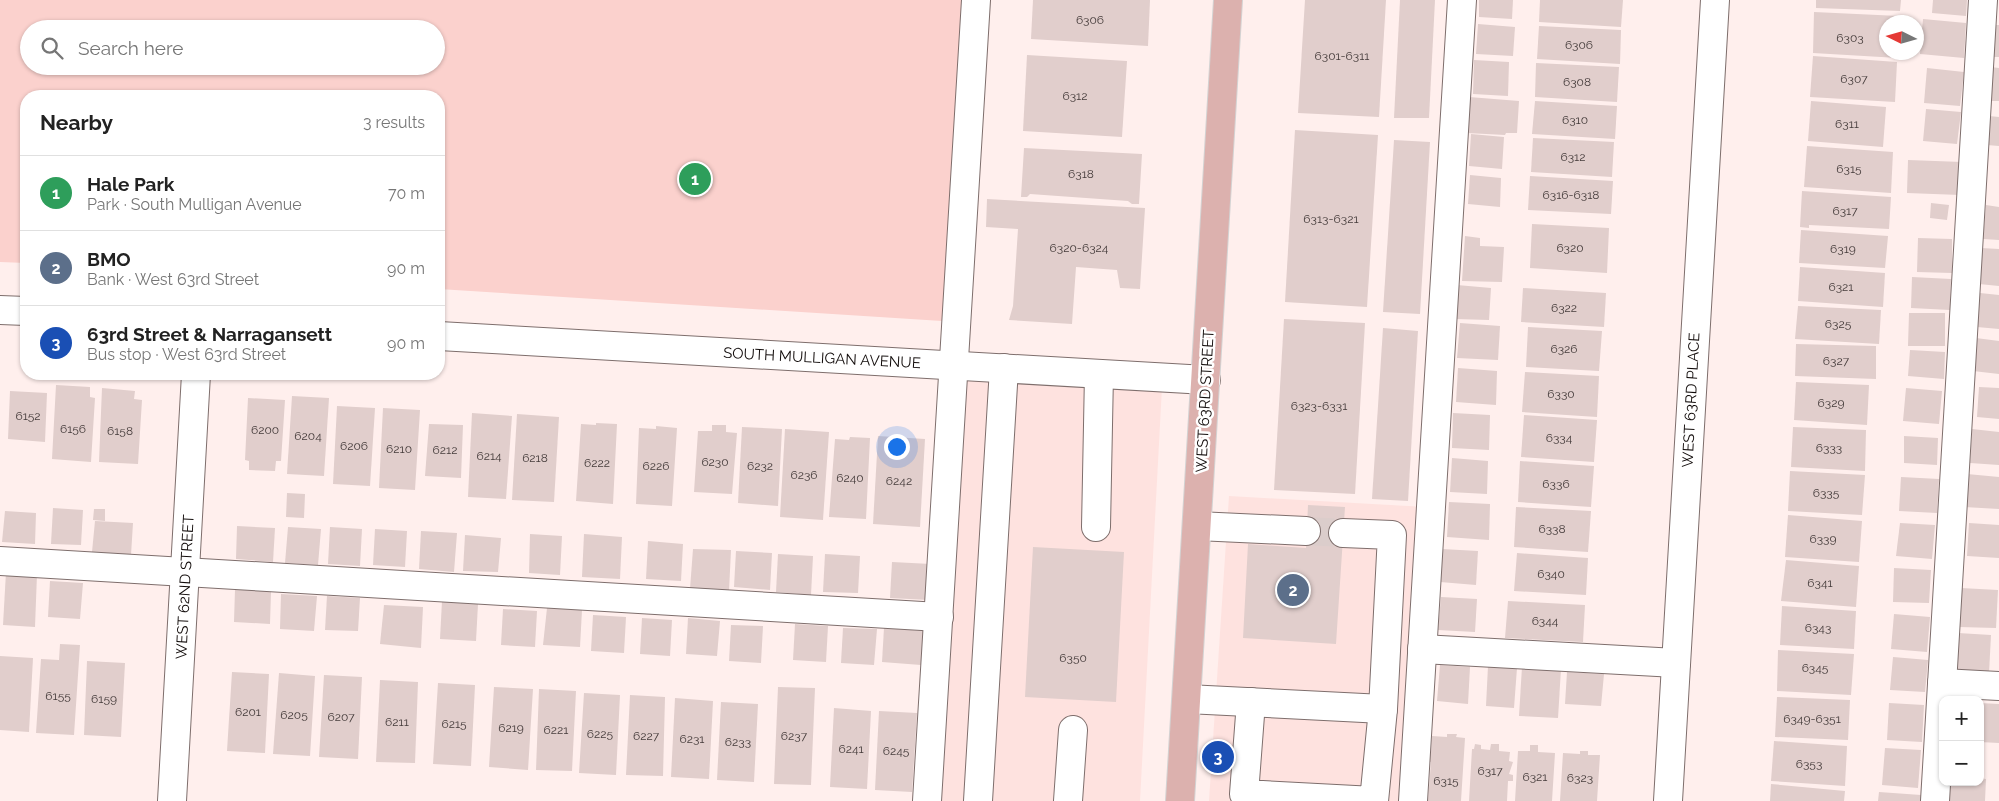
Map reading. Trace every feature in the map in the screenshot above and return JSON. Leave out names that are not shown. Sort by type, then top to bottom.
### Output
[{"type":"main road","name":"WEST 63RD STREET","points":[[1180,801],[1228,0]]},
{"type":"street","points":[[927,801],[976,0]]},
{"type":"street","points":[[1413,801],[1462,0]]},
{"type":"street","name":"WEST 63RD PLACE","points":[[1668,801],[1715,0]]},
{"type":"street","points":[[1935,801],[1982,0]]},
{"type":"street","points":[[0,310],[20,311]]},
{"type":"street","name":"SOUTH MULLIGAN AVENUE","points":[[445,336],[1206,380]]},
{"type":"street","points":[[978,801],[1004,368]]},
{"type":"street","points":[[1096,527],[1099,374]]},
{"type":"street","name":"WEST 62ND STREET","points":[[172,801],[196,380]]},
{"type":"street","points":[[1197,526],[1306,531]]},
{"type":"street","points":[[1251,702],[1244,794],[1374,801],[1384,709],[1392,535],[1343,533]]},
{"type":"street","points":[[0,561],[939,618]]},
{"type":"street","points":[[1422,649],[1676,663]]},
{"type":"street","points":[[1942,683],[1999,686]]},
{"type":"street","points":[[1187,698],[1384,709]]},
{"type":"street","points":[[1068,801],[1072,730]]},
{"type":"shaded area","points":[[0,0],[963,0],[942,321],[445,289],[445,90],[20,90],[20,263],[0,262]]},
{"type":"shaded area","points":[[959,376],[1162,387],[1140,801],[936,801]]},
{"type":"shaded area","points":[[1229,496],[1426,507],[1407,801],[1209,801]]},
{"type":"building","points":[[1033,0],[1150,0],[1148,46],[1031,39]]},
{"type":"building","points":[[1305,0],[1386,0],[1379,117],[1298,113]]},
{"type":"building","points":[[1400,0],[1435,0],[1429,118],[1394,118]]},
{"type":"building","points":[[1479,0],[1513,0],[1512,19],[1479,17]]},
{"type":"building","points":[[1540,0],[1623,0],[1621,27],[1539,22]]},
{"type":"building","points":[[1816,0],[1901,0],[1900,11],[1816,8]]},
{"type":"building","points":[[1933,0],[1967,0],[1966,16],[1932,13]]},
{"type":"building","points":[[1814,12],[1879,15],[1879,57],[1813,53]]},
{"type":"building","points":[[1924,19],[1966,23],[1964,58],[1924,54]]},
{"type":"building","points":[[1478,24],[1515,27],[1513,56],[1476,54]]},
{"type":"building","points":[[1994,25],[1999,25],[1999,57],[1993,57]]},
{"type":"building","points":[[1539,26],[1621,30],[1620,64],[1537,59]]},
{"type":"building","points":[[1027,55],[1127,61],[1122,137],[1023,131]]},
{"type":"building","points":[[1813,56],[1897,62],[1895,102],[1810,97]]},
{"type":"building","points":[[1474,60],[1509,62],[1508,96],[1473,94]]},
{"type":"building","points":[[1536,63],[1619,67],[1617,102],[1535,97]]},
{"type":"building","points":[[1991,67],[1999,68],[1999,101],[1989,101]]},
{"type":"building","points":[[1927,68],[1964,72],[1960,106],[1924,103]]},
{"type":"building","points":[[1469,97],[1519,101],[1517,133],[1506,133],[1505,135],[1467,133]]},
{"type":"building","points":[[1535,101],[1617,106],[1615,139],[1532,134]]},
{"type":"building","points":[[1811,101],[1886,107],[1883,147],[1808,141]]},
{"type":"building","points":[[1926,109],[1961,112],[1957,144],[1923,141]]},
{"type":"building","points":[[1989,116],[1999,117],[1999,146],[1987,145]]},
{"type":"building","points":[[1295,130],[1378,135],[1367,307],[1285,302]]},
{"type":"building","points":[[1471,134],[1504,137],[1502,169],[1469,166]]},
{"type":"building","points":[[1533,138],[1614,142],[1612,177],[1531,172]]},
{"type":"building","points":[[1394,140],[1430,142],[1420,314],[1383,312]]},
{"type":"building","points":[[1807,146],[1893,152],[1891,193],[1804,187]]},
{"type":"building","points":[[1024,148],[1142,154],[1139,204],[1132,204],[1128,201],[1030,194],[1027,197],[1021,197]]},
{"type":"building","points":[[1908,160],[1962,162],[1960,195],[1907,193]]},
{"type":"building","points":[[1470,175],[1501,178],[1500,207],[1468,204]]},
{"type":"building","points":[[1530,176],[1613,181],[1611,214],[1528,210]]},
{"type":"building","points":[[1802,191],[1891,197],[1889,229],[1809,225],[1809,228],[1800,227]]},
{"type":"building","points":[[987,199],[1145,208],[1140,289],[1120,288],[1117,270],[1076,267],[1072,324],[1009,320],[1013,306],[1018,229],[986,227]]},
{"type":"building","points":[[1931,203],[1949,205],[1947,220],[1930,218]]},
{"type":"building","points":[[1986,205],[1999,207],[1999,240],[1983,239]]},
{"type":"building","points":[[1532,224],[1609,228],[1607,273],[1530,268]]},
{"type":"building","points":[[1801,230],[1888,236],[1885,268],[1799,263]]},
{"type":"building","points":[[1465,236],[1480,238],[1480,246],[1504,247],[1502,282],[1462,281]]},
{"type":"building","points":[[1918,238],[1952,239],[1952,273],[1917,272]]},
{"type":"building","points":[[1981,248],[1999,249],[1999,286],[1979,284]]},
{"type":"building","points":[[1800,267],[1885,273],[1883,307],[1798,301]]},
{"type":"building","points":[[1912,277],[1951,279],[1950,310],[1911,308]]},
{"type":"building","points":[[1457,285],[1491,288],[1489,320],[1455,319]]},
{"type":"building","points":[[1523,288],[1606,293],[1604,327],[1521,322]]},
{"type":"building","points":[[1980,293],[1999,295],[1999,329],[1977,327]]},
{"type":"building","points":[[1798,306],[1881,310],[1879,344],[1795,339]]},
{"type":"building","points":[[1909,313],[1945,313],[1945,346],[1908,346]]},
{"type":"building","points":[[1284,319],[1365,323],[1355,494],[1274,490]]},
{"type":"building","points":[[1460,323],[1500,326],[1498,360],[1457,358]]},
{"type":"building","points":[[1528,327],[1602,331],[1599,371],[1526,367]]},
{"type":"building","points":[[1383,328],[1418,331],[1408,501],[1372,499]]},
{"type":"building","points":[[1976,338],[1999,341],[1999,374],[1973,371]]},
{"type":"building","points":[[1796,344],[1876,346],[1876,379],[1795,376]]},
{"type":"building","points":[[1910,350],[1945,352],[1944,379],[1908,376]]},
{"type":"building","points":[[1458,368],[1497,371],[1496,405],[1456,402]]},
{"type":"building","points":[[1525,372],[1599,376],[1597,417],[1522,412]]},
{"type":"building","points":[[1796,382],[1869,385],[1867,425],[1794,420]]},
{"type":"building","points":[[56,385],[90,387],[90,397],[95,398],[91,462],[52,459]]},
{"type":"building","points":[[1979,387],[1999,388],[1999,419],[1977,417]]},
{"type":"building","points":[[102,388],[135,391],[134,399],[142,400],[138,464],[99,462]]},
{"type":"building","points":[[1906,388],[1942,391],[1939,424],[1903,421]]},
{"type":"building","points":[[10,391],[47,393],[45,442],[8,439]]},
{"type":"building","points":[[292,396],[329,398],[324,476],[287,474]]},
{"type":"building","points":[[248,398],[285,400],[281,461],[276,461],[275,471],[249,470],[249,461],[245,460]]},
{"type":"building","points":[[337,406],[375,408],[370,486],[333,484]]},
{"type":"building","points":[[383,408],[420,410],[415,490],[379,488]]},
{"type":"building","points":[[472,413],[512,416],[506,499],[468,497]]},
{"type":"building","points":[[1453,413],[1490,415],[1489,450],[1452,448]]},
{"type":"building","points":[[517,414],[559,417],[554,502],[512,500]]},
{"type":"building","points":[[1524,415],[1597,420],[1594,462],[1521,457]]},
{"type":"building","points":[[596,423],[617,424],[613,504],[576,501],[581,424],[596,425]]},
{"type":"building","points":[[429,424],[463,425],[461,478],[425,476]]},
{"type":"building","points":[[712,425],[726,425],[726,432],[737,433],[732,494],[694,492],[698,431],[712,431]]},
{"type":"building","points":[[656,426],[677,428],[672,506],[636,504],[639,428],[656,429]]},
{"type":"building","points":[[742,427],[782,429],[778,506],[738,503]]},
{"type":"building","points":[[1793,427],[1866,430],[1865,471],[1791,467]]},
{"type":"building","points":[[785,429],[829,432],[823,520],[780,517]]},
{"type":"building","points":[[1972,429],[1999,432],[1999,465],[1970,463]]},
{"type":"building","points":[[878,436],[925,439],[920,527],[873,524]]},
{"type":"building","points":[[1904,436],[1938,438],[1937,465],[1904,463]]},
{"type":"building","points":[[850,437],[870,438],[866,519],[829,517],[835,439],[849,440]]},
{"type":"building","points":[[1452,458],[1488,461],[1487,494],[1450,492]]},
{"type":"building","points":[[1520,461],[1594,466],[1591,507],[1518,502]]},
{"type":"building","points":[[1790,471],[1865,475],[1862,515],[1788,511]]},
{"type":"building","points":[[1967,474],[1999,477],[1999,509],[1964,507]]},
{"type":"building","points":[[1901,477],[1939,479],[1937,513],[1899,511]]},
{"type":"building","points":[[287,493],[305,494],[304,518],[286,517]]},
{"type":"building","points":[[1449,502],[1490,504],[1489,540],[1447,537]]},
{"type":"building","points":[[1308,505],[1345,507],[1336,644],[1243,638],[1248,544],[1306,548]]},
{"type":"building","points":[[1516,507],[1591,511],[1588,552],[1514,547]]},
{"type":"building","points":[[53,508],[83,510],[81,545],[51,544]]},
{"type":"building","points":[[94,509],[105,509],[105,521],[93,520]]},
{"type":"building","points":[[5,511],[36,513],[35,544],[2,542]]},
{"type":"building","points":[[1788,515],[1862,521],[1859,562],[1785,557]]},
{"type":"building","points":[[95,521],[133,523],[131,555],[92,552]]},
{"type":"building","points":[[1900,523],[1935,525],[1932,559],[1896,556]]},
{"type":"building","points":[[1969,523],[1999,525],[1999,558],[1967,556]]},
{"type":"building","points":[[237,526],[275,528],[273,562],[236,559]]},
{"type":"building","points":[[288,527],[321,529],[318,565],[285,563]]},
{"type":"building","points":[[330,527],[362,529],[360,566],[328,564]]},
{"type":"building","points":[[375,529],[407,531],[405,567],[373,565]]},
{"type":"building","points":[[421,531],[457,533],[454,572],[419,569]]},
{"type":"building","points":[[530,534],[562,536],[560,575],[529,573]]},
{"type":"building","points":[[584,534],[622,537],[620,579],[582,577]]},
{"type":"building","points":[[465,535],[501,538],[498,572],[463,571]]},
{"type":"building","points":[[648,541],[683,544],[681,581],[646,579]]},
{"type":"building","points":[[1033,547],[1124,552],[1116,702],[1025,697]]},
{"type":"building","points":[[693,549],[731,550],[729,591],[690,589]]},
{"type":"building","points":[[1442,549],[1478,551],[1476,585],[1440,582]]},
{"type":"building","points":[[736,551],[772,553],[770,590],[734,587]]},
{"type":"building","points":[[1517,553],[1588,558],[1586,595],[1514,591]]},
{"type":"building","points":[[778,554],[813,556],[811,595],[776,592]]},
{"type":"building","points":[[825,554],[860,556],[858,593],[823,592]]},
{"type":"building","points":[[1786,560],[1859,566],[1856,607],[1781,601]]},
{"type":"building","points":[[892,562],[931,564],[929,600],[890,598]]},
{"type":"building","points":[[1894,568],[1931,570],[1929,603],[1893,602]]},
{"type":"building","points":[[6,572],[37,574],[35,627],[3,625]]},
{"type":"building","points":[[50,581],[83,583],[80,619],[48,617]]},
{"type":"building","points":[[1961,588],[1998,590],[1996,628],[1959,627]]},
{"type":"building","points":[[235,589],[271,591],[270,624],[234,622]]},
{"type":"building","points":[[281,594],[317,596],[314,631],[280,629]]},
{"type":"building","points":[[327,596],[360,598],[358,631],[325,630]]},
{"type":"building","points":[[1441,597],[1477,599],[1475,632],[1438,630]]},
{"type":"building","points":[[442,601],[478,604],[476,641],[440,639]]},
{"type":"building","points":[[1508,601],[1585,605],[1583,642],[1505,638]]},
{"type":"building","points":[[384,605],[423,607],[421,648],[380,644]]},
{"type":"building","points":[[1782,606],[1856,611],[1854,649],[1780,645]]},
{"type":"building","points":[[547,608],[582,610],[580,647],[543,645]]},
{"type":"building","points":[[503,609],[537,611],[535,647],[501,645]]},
{"type":"building","points":[[1894,614],[1930,617],[1927,652],[1891,649]]},
{"type":"building","points":[[593,615],[626,617],[624,653],[591,651]]},
{"type":"building","points":[[642,618],[672,620],[670,656],[640,654]]},
{"type":"building","points":[[688,618],[720,621],[717,656],[686,654]]},
{"type":"building","points":[[795,624],[828,626],[826,662],[793,660]]},
{"type":"building","points":[[731,625],[763,626],[761,663],[729,661]]},
{"type":"building","points":[[843,628],[877,629],[874,665],[841,663]]},
{"type":"building","points":[[884,628],[924,631],[921,665],[882,662]]},
{"type":"building","points":[[1958,633],[1991,635],[1989,673],[1956,673]]},
{"type":"building","points":[[60,644],[80,645],[74,735],[36,733],[41,659],[59,660]]},
{"type":"building","points":[[1778,650],[1854,654],[1851,695],[1777,691]]},
{"type":"building","points":[[0,656],[33,658],[29,732],[0,730]]},
{"type":"building","points":[[1893,657],[1928,660],[1925,692],[1890,690]]},
{"type":"building","points":[[87,661],[125,663],[121,737],[84,735]]},
{"type":"building","points":[[1440,665],[1470,667],[1468,704],[1437,701]]},
{"type":"building","points":[[1488,666],[1517,668],[1514,708],[1486,706]]},
{"type":"building","points":[[1522,667],[1561,669],[1558,718],[1519,716]]},
{"type":"building","points":[[232,672],[269,674],[265,753],[227,751]]},
{"type":"building","points":[[1567,672],[1604,674],[1601,706],[1565,704]]},
{"type":"building","points":[[279,673],[315,676],[310,756],[273,754]]},
{"type":"building","points":[[324,675],[362,677],[358,759],[319,757]]},
{"type":"building","points":[[380,680],[418,682],[415,763],[376,762]]},
{"type":"building","points":[[438,683],[475,685],[471,766],[433,764]]},
{"type":"building","points":[[494,687],[533,689],[528,770],[489,767]]},
{"type":"building","points":[[778,687],[815,688],[811,785],[774,784]]},
{"type":"building","points":[[539,689],[576,691],[572,771],[536,770]]},
{"type":"building","points":[[584,693],[620,695],[616,775],[579,773]]},
{"type":"building","points":[[630,695],[665,697],[663,776],[626,775]]},
{"type":"building","points":[[1777,697],[1850,700],[1848,740],[1775,737]]},
{"type":"building","points":[[675,698],[713,701],[709,779],[671,777]]},
{"type":"building","points":[[721,702],[758,704],[754,782],[717,780]]},
{"type":"building","points":[[1889,703],[1924,705],[1922,742],[1887,740]]},
{"type":"building","points":[[1984,703],[1999,704],[1999,743],[1984,742]]},
{"type":"building","points":[[834,708],[871,711],[867,789],[830,787]]},
{"type":"building","points":[[879,711],[917,713],[912,792],[875,790]]},
{"type":"building","points":[[1447,734],[1457,734],[1456,737],[1465,738],[1461,801],[1428,801],[1431,762],[1427,761],[1427,751],[1431,752],[1432,736],[1447,737]]},
{"type":"building","points":[[1774,741],[1847,746],[1845,786],[1771,781]]},
{"type":"building","points":[[1475,744],[1481,745],[1481,749],[1490,750],[1491,744],[1499,744],[1499,751],[1510,752],[1509,761],[1513,762],[1509,774],[1513,775],[1513,781],[1508,781],[1507,801],[1469,801],[1472,749],[1474,749]]},
{"type":"building","points":[[1530,745],[1538,745],[1538,752],[1555,753],[1552,801],[1515,801],[1518,751],[1530,751]]},
{"type":"building","points":[[1885,748],[1921,750],[1918,788],[1882,785]]},
{"type":"building","points":[[1580,751],[1588,751],[1588,755],[1600,755],[1597,801],[1560,801],[1563,753],[1580,754]]},
{"type":"building","points":[[1984,779],[1986,779],[1985,801],[1948,801],[1949,786],[1984,786]]},
{"type":"building","points":[[1771,784],[1845,791],[1844,801],[1770,801]]},
{"type":"building","points":[[1879,792],[1921,795],[1921,801],[1878,801]]},
{"type":"tunnel","points":[[1306,531],[1343,533]]},
{"type":"place","name":"Hale Park","points":[[695,179]]},
{"type":"place","name":"BMO","points":[[1293,590]]},
{"type":"place","name":"63rd Street & Narragansett","points":[[1218,757]]}]
